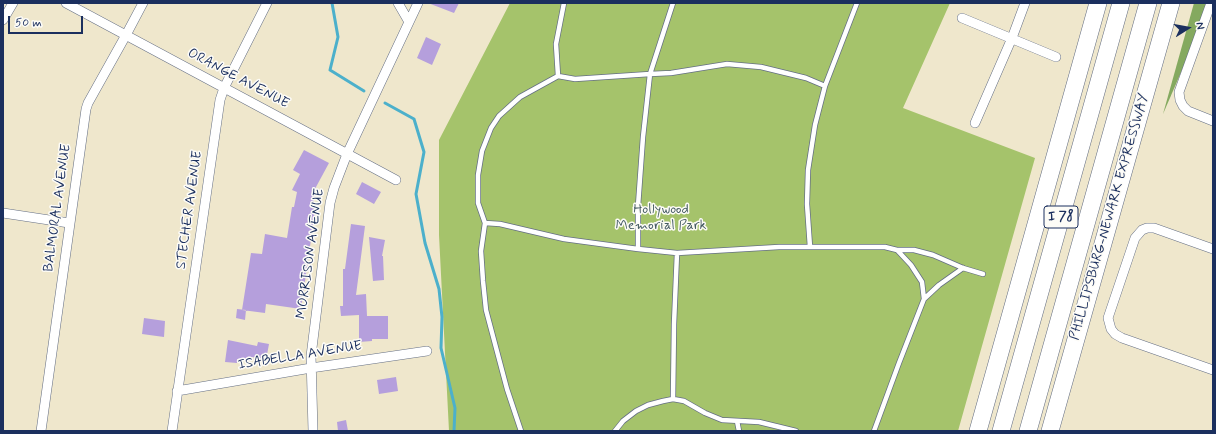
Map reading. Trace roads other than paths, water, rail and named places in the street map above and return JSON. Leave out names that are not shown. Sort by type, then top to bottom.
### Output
[{"type":"highway","name":"I 78","points":[[978,431],[1098,3]]},
{"type":"highway","name":"I 78","points":[[1001,431],[1122,3]]},
{"type":"highway","name":"PHILLIPSBURG-NEWARK EXPRESSWAY","points":[[1028,431],[1148,3]]},
{"type":"highway","name":"PHILLIPSBURG-NEWARK EXPRESSWAY","points":[[1050,431],[1171,3]]},
{"type":"street","points":[[3,20],[13,3]]},
{"type":"street","name":"ORANGE AVENUE","points":[[66,3],[396,180]]},
{"type":"street","name":"BALMORAL AVENUE","points":[[40,431],[69,223],[88,103],[143,3]]},
{"type":"street","name":"STECHER AVENUE","points":[[172,431],[219,108],[224,88],[267,3]]},
{"type":"street","points":[[398,3],[409,22]]},
{"type":"street","name":"MORRISON AVENUE","points":[[313,431],[311,356],[330,203],[347,154],[418,3]]},
{"type":"street","points":[[975,123],[1012,38],[1025,3]]},
{"type":"street","points":[[1211,3],[1179,92],[1180,100],[1188,111],[1213,121]]},
{"type":"street","points":[[962,18],[1056,57]]},
{"type":"street","points":[[3,213],[69,223]]},
{"type":"street","points":[[1213,249],[1154,228],[1142,230],[1135,238],[1108,318],[1111,329],[1115,334],[1122,338],[1213,370]]},
{"type":"street","name":"ISABELLA AVENUE","points":[[177,391],[312,368],[428,351]]},
{"type":"lane","points":[[558,76],[556,44],[564,3]]},
{"type":"lane","points":[[638,249],[638,206],[643,137],[650,74],[673,3]]},
{"type":"lane","points":[[810,247],[807,204],[808,170],[815,125],[825,86],[857,3]]},
{"type":"lane","points":[[521,431],[507,389],[486,310],[483,281],[481,251],[485,223],[478,203],[478,175],[482,151],[491,128],[499,116],[520,97],[558,76],[575,79],[650,74],[727,64],[760,67],[806,78],[825,86]]},
{"type":"lane","points":[[485,223],[500,224],[564,239],[678,253],[779,247],[885,247],[897,250],[914,250],[933,255],[963,268],[983,274]]},
{"type":"lane","points":[[897,250],[905,257],[920,277],[924,299]]},
{"type":"lane","points":[[673,399],[674,324],[678,253]]},
{"type":"lane","points":[[874,431],[924,299],[939,285],[963,268]]},
{"type":"lane","points":[[615,431],[623,421],[636,411],[655,403],[673,399],[684,400],[705,413],[722,420],[759,422],[796,431]]},
{"type":"lane","points":[[737,421],[739,431]]},
{"type":"waterway","points":[[332,3],[338,37],[330,70],[364,91]]},
{"type":"waterway","points":[[385,103],[414,119],[424,152],[416,194],[425,243],[439,289],[442,317],[441,348],[455,408],[454,431]]},
{"type":"park label","name":"Hollywood Memorial Park","points":[[661,218]]}]
